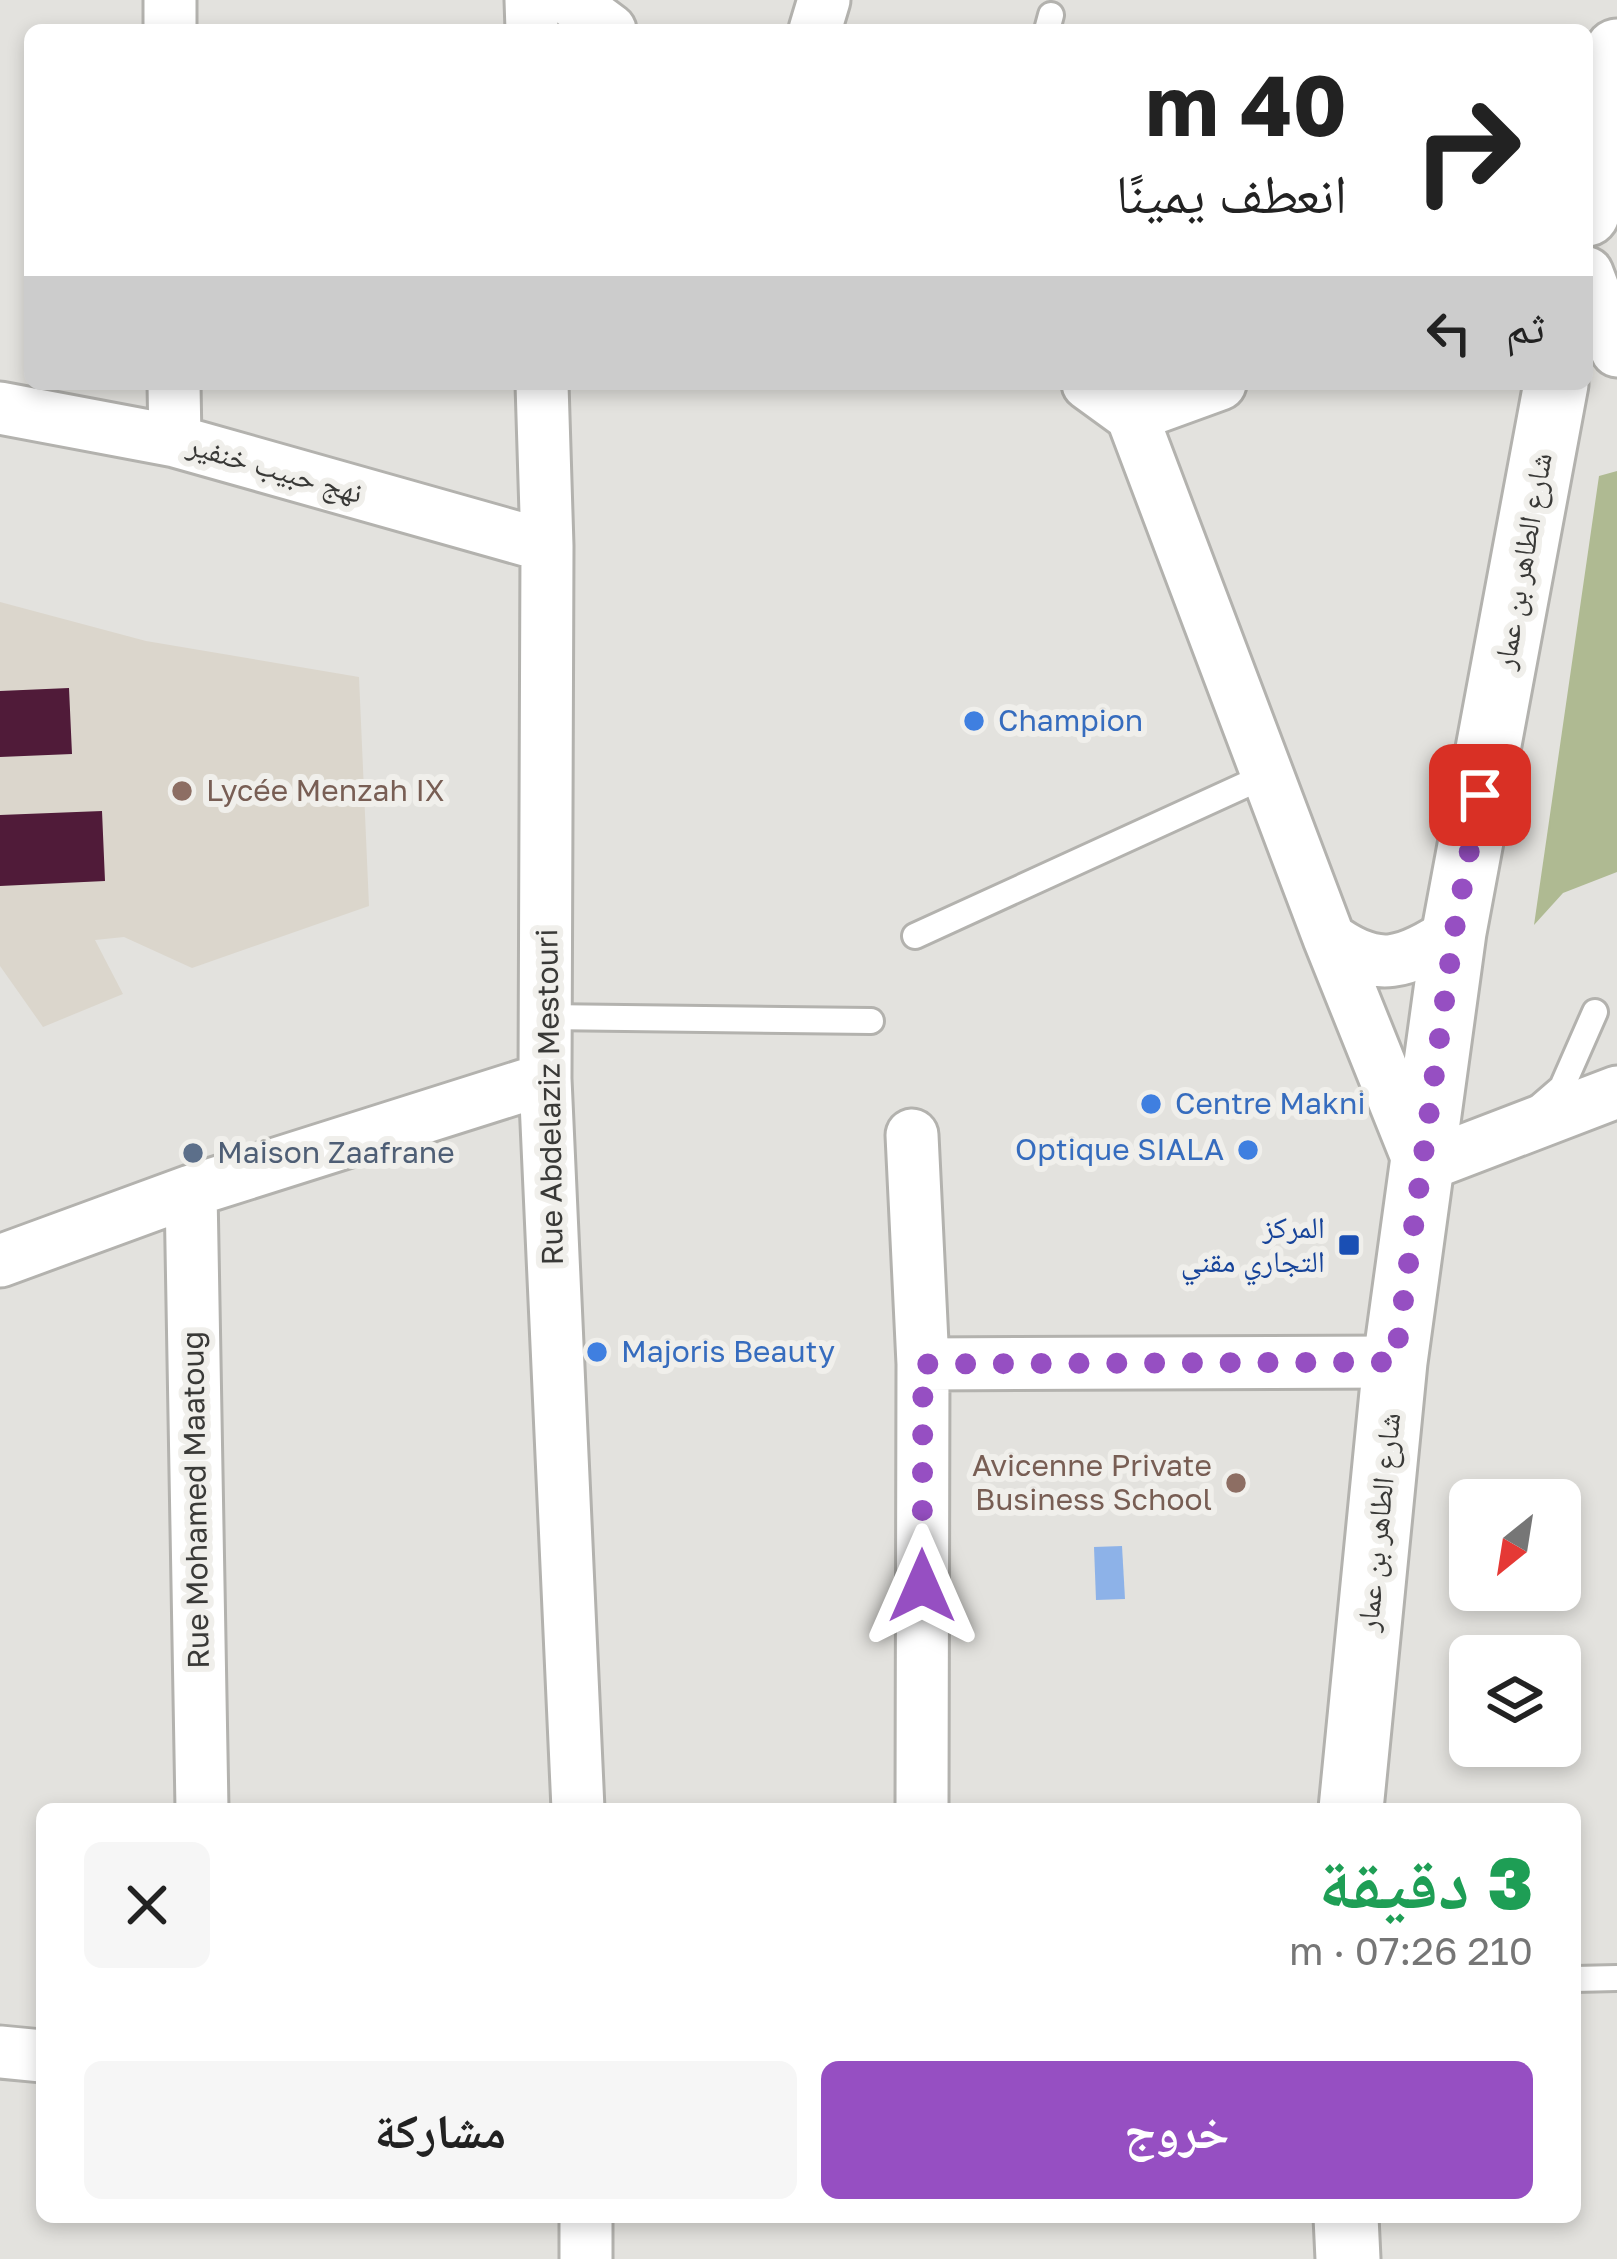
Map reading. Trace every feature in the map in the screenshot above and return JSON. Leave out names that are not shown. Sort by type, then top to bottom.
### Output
[{"type":"street","points":[[570,0],[602,24]]},
{"type":"street","points":[[1593,181],[1617,51]]},
{"type":"street","points":[[1593,289],[1617,351]]},
{"type":"street","points":[[174,390],[175,441]]},
{"type":"street","name":"Rue Abdelaziz Mestouri","points":[[542,390],[547,546],[545,1079],[578,1803]]},
{"type":"street","points":[[1096,390],[1132,416],[1329,938],[1421,1167],[1617,1092]]},
{"type":"street","points":[[1132,416],[1204,390]]},
{"type":"street","name":"شارع الطاهر بن عمار","points":[[1352,1803],[1395,1362],[1454,932],[1555,390]]},
{"type":"street","name":"نهج حبيب خنفير","points":[[0,408],[175,441],[547,546]]},
{"type":"street","points":[[1329,938],[1358,959],[1394,962],[1423,952],[1454,932]]},
{"type":"street","points":[[0,1261],[191,1191],[545,1079]]},
{"type":"street","points":[[912,1135],[923,1364],[922,1803]]},
{"type":"street","name":"Rue Mohamed Maatoug","points":[[191,1191],[202,1803]]},
{"type":"street","points":[[923,1364],[1395,1362]]},
{"type":"street","points":[[0,2052],[36,2055]]},
{"type":"street","points":[[586,2223],[586,2259]]},
{"type":"street","points":[[1346,2223],[1348,2259]]},
{"type":"lane","points":[[915,936],[1267,776]]},
{"type":"lane","points":[[1511,1131],[1562,1088],[1595,1012]]},
{"type":"lane","points":[[545,1017],[871,1021]]},
{"type":"lane","points":[[1581,1979],[1617,1978]]},
{"type":"shaded area","name":"Lycée Menzah IX","points":[[0,602],[146,641],[359,677],[369,906],[192,968],[124,937],[95,940],[123,994],[43,1027],[0,966]]},
{"type":"green space","points":[[1617,471],[1617,872],[1563,893],[1534,925],[1599,476]]},
{"type":"water","points":[[1122,1546],[1125,1599],[1096,1600],[1094,1547]]},
{"type":"building","points":[[69,688],[72,754],[0,757],[0,691]]},
{"type":"building","points":[[102,811],[105,881],[0,886],[0,815]]},
{"type":"place","name":"Champion","points":[[974,721]]},
{"type":"place","name":"Lycée Menzah IX","points":[[182,791]]},
{"type":"place","name":"Centre Makni","points":[[1151,1104]]},
{"type":"place","name":"Optique SIALA","points":[[1248,1150]]},
{"type":"place","name":"Maison Zaafrane","points":[[193,1153]]},
{"type":"place","name":"المركز التجاري مقني","points":[[1349,1245]]},
{"type":"place","name":"Majoris Beauty","points":[[597,1352]]},
{"type":"place","name":"Avicenne Private Business School","points":[[1236,1483]]},
{"type":"route","points":[[922,1586],[923,1364],[1395,1362],[1454,932],[1480,795]]}]
